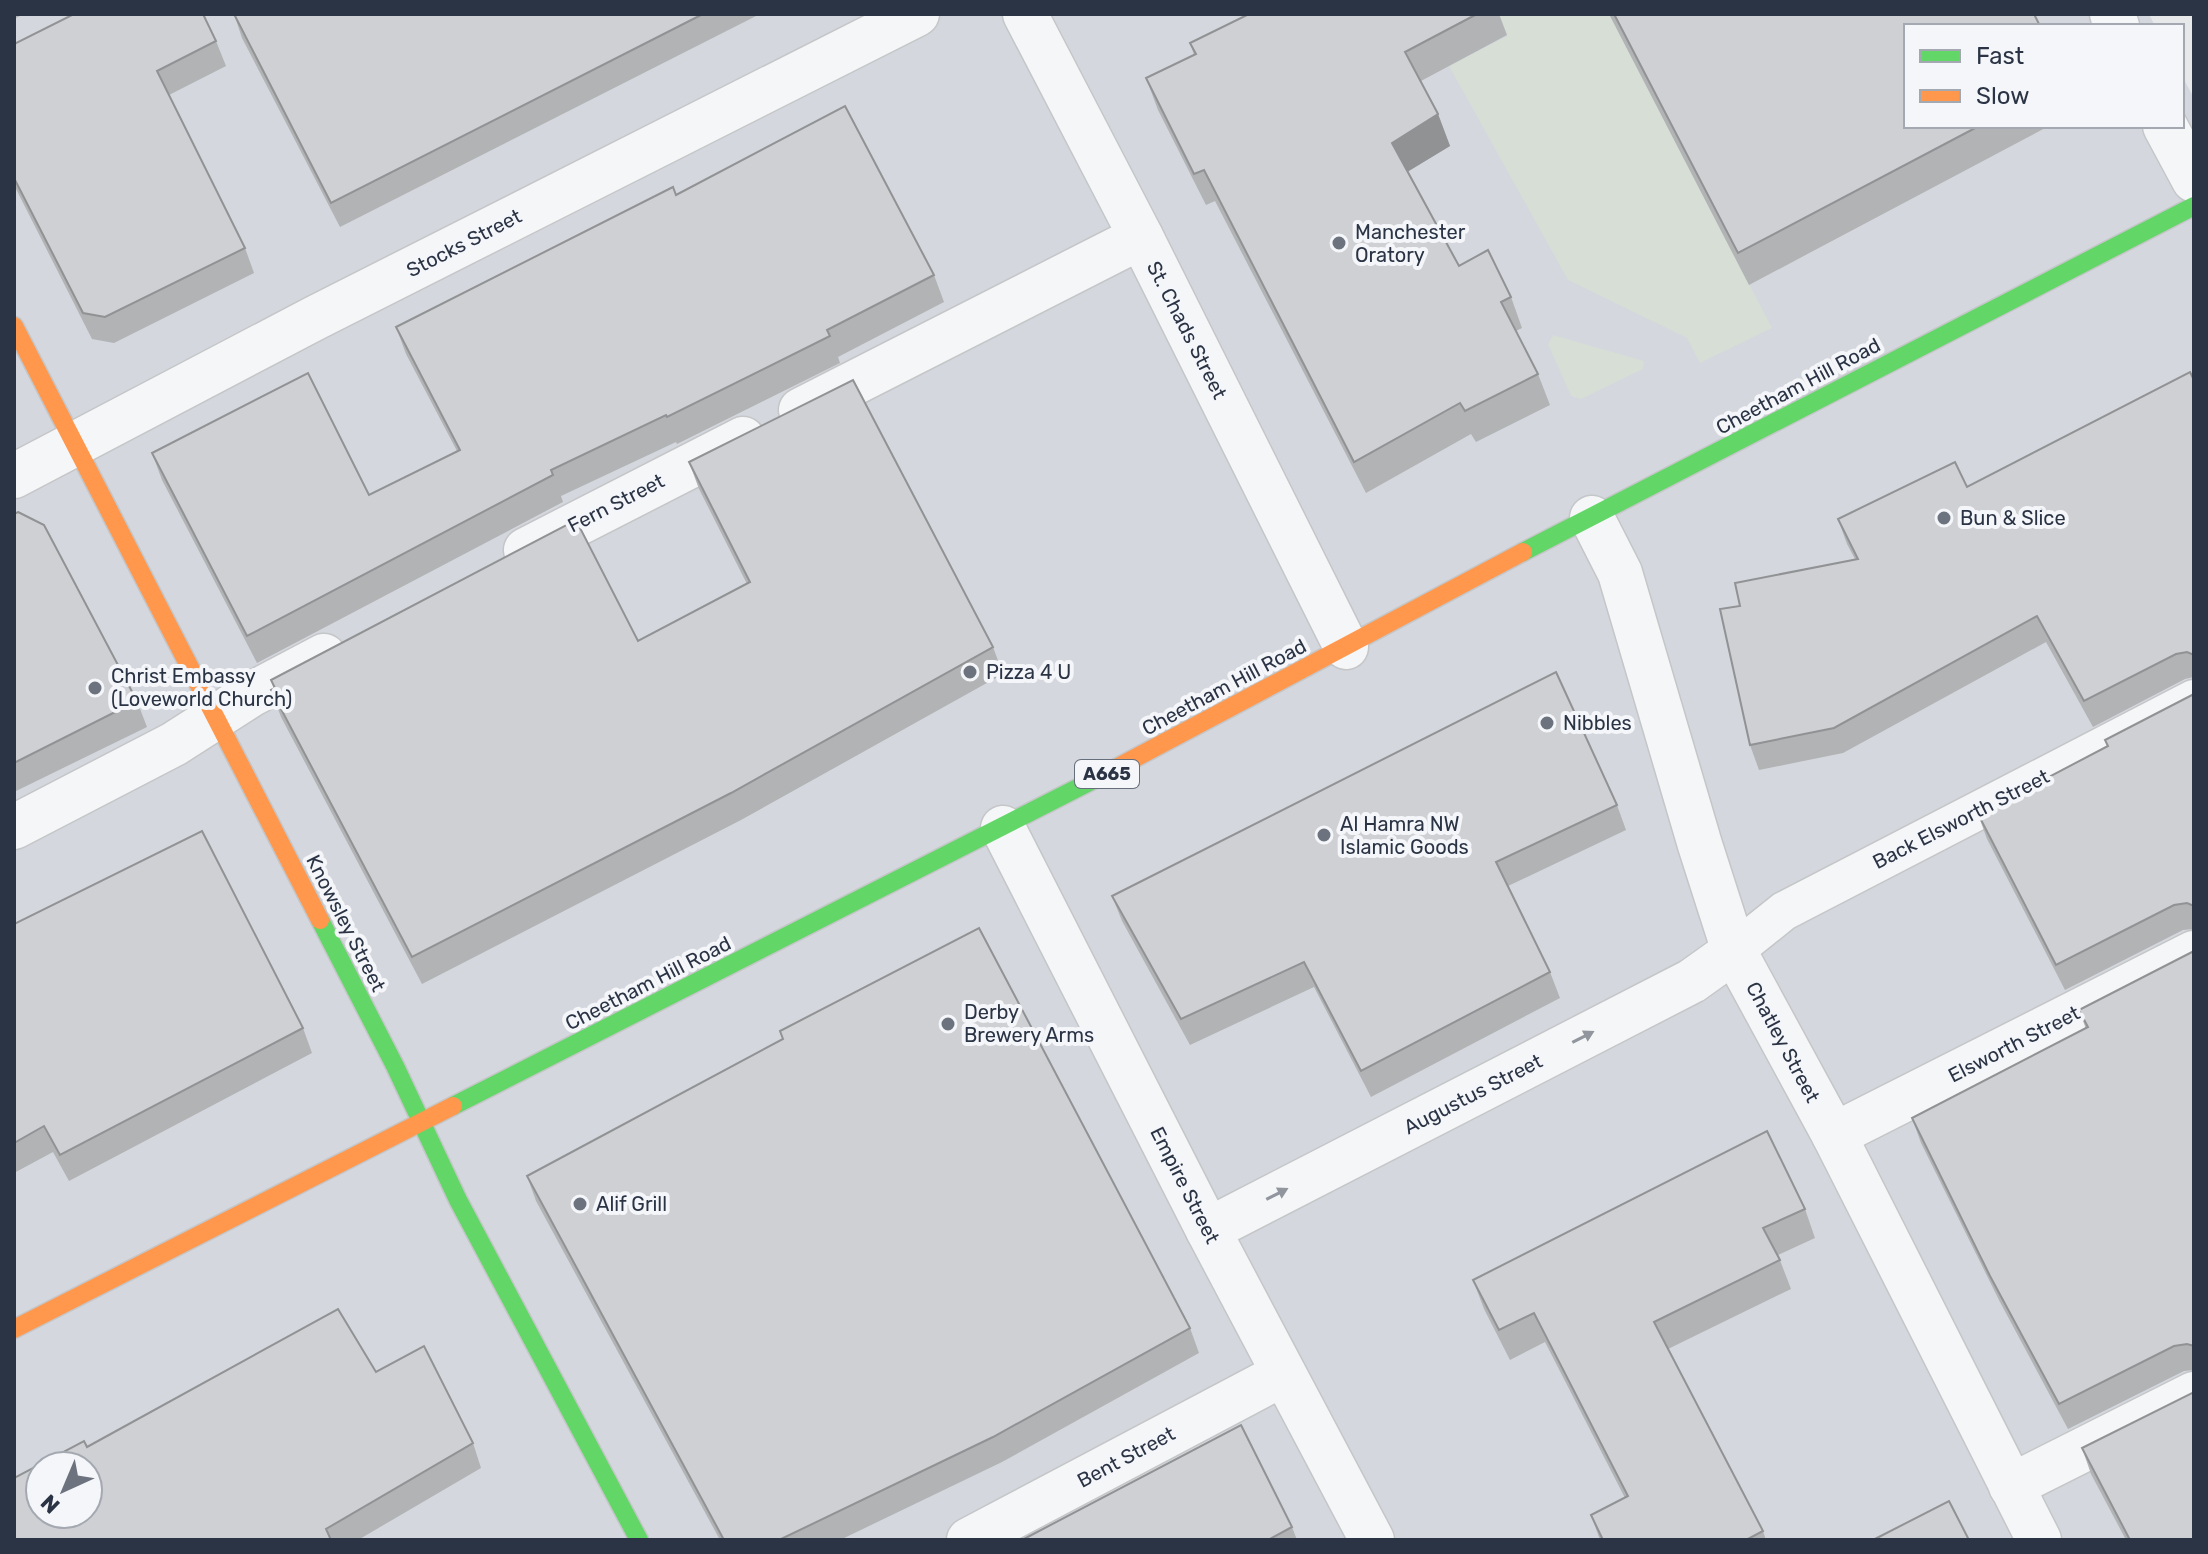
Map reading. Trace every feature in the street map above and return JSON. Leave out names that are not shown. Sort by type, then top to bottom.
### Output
[{"type":"main road","name":"Cheetham Hill Road","points":[[14,1329],[1003,828],[2194,206]]},
{"type":"main road","name":"Knowsley Street","points":[[14,326],[395,1066],[458,1200],[639,1540]]},
{"type":"street","name":"Stocks Street","points":[[14,476],[329,311],[917,14]]},
{"type":"street","name":"St. Chads Street","points":[[1025,14],[1141,237],[1346,647]]},
{"type":"street","points":[[2166,128],[2194,180]]},
{"type":"street","name":"Fern Street","points":[[486,571],[1141,237]]},
{"type":"street","name":"Chatley Street","points":[[1592,518],[1620,573],[1734,951],[1834,1135],[2039,1540]]},
{"type":"street","points":[[14,827],[174,744],[252,694],[362,636]]},
{"type":"street","name":"Empire Street","points":[[1003,828],[1208,1230],[1372,1540]]},
{"type":"street","name":"Augustus Street","points":[[1208,1230],[1692,981],[1734,951]]},
{"type":"street","name":"Elsworth Street","points":[[1834,1135],[2194,953]]},
{"type":"street","name":"Bent Street","points":[[969,1540],[1283,1374]]},
{"type":"street","points":[[2011,1486],[2194,1394]]},
{"type":"lane","name":"Back Elsworth Street","points":[[1734,951],[1784,911],[2194,699]]},
{"type":"shaded area","points":[[14,14],[2149,14],[2154,24],[1904,24],[1904,128],[2184,128],[2184,80],[2194,98],[2194,1540],[14,1540]]},
{"type":"shaded area","points":[[1496,14],[1609,14],[1772,328],[1700,363],[1687,338],[1568,280],[1449,66],[1507,36]]},
{"type":"shaded area","points":[[1553,335],[1644,361],[1643,369],[1581,399],[1571,396],[1548,344]]},
{"type":"building","points":[[74,14],[203,14],[216,41],[157,71],[245,248],[105,317],[83,313],[14,178],[14,44]]},
{"type":"building","points":[[234,14],[703,14],[331,203]]},
{"type":"building","name":"Manchester Oratory","points":[[1249,14],[1477,14],[1405,52],[1438,114],[1392,143],[1459,266],[1488,250],[1511,297],[1501,302],[1538,374],[1465,411],[1460,403],[1354,462],[1204,170],[1194,174],[1146,78],[1196,54],[1190,43]]},
{"type":"building","points":[[1614,14],[2034,14],[2039,24],[1904,24],[1904,128],[1975,128],[1738,253]]},
{"type":"building","points":[[845,106],[934,275],[827,330],[830,336],[667,417],[551,470],[553,475],[247,636],[152,453],[308,373],[369,495],[460,450],[396,327],[673,187],[676,195]]},
{"type":"building","points":[[2190,372],[2194,380],[2194,655],[2187,652],[2176,654],[2084,701],[2037,616],[1834,728],[1750,745],[1720,609],[1740,606],[1735,583],[1858,559],[1838,519],[1955,462],[1967,487]]},
{"type":"building","points":[[853,380],[993,647],[731,793],[412,957],[271,690],[275,688],[271,680],[576,520],[638,641],[750,582],[689,462]]},
{"type":"building","points":[[18,512],[44,525],[137,701],[14,763],[14,514]]},
{"type":"building","points":[[1556,672],[1617,805],[1496,862],[1550,972],[1361,1071],[1304,962],[1181,1019],[1112,896]]},
{"type":"building","points":[[2194,694],[2194,906],[2187,903],[2174,905],[2056,965],[1978,814],[2108,746],[2105,740]]},
{"type":"building","points":[[202,831],[303,1028],[60,1155],[44,1126],[14,1143],[14,924]]},
{"type":"building","points":[[979,928],[1190,1328],[993,1437],[779,1540],[724,1540],[527,1176],[783,1039],[780,1031]]},
{"type":"building","points":[[2194,951],[2194,1346],[2174,1346],[2059,1404],[1990,1276],[1912,1118],[2088,1027],[2079,1010]]},
{"type":"building","points":[[1767,1131],[1805,1209],[1763,1228],[1780,1260],[1654,1322],[1763,1531],[1746,1540],[1603,1540],[1591,1515],[1628,1496],[1534,1313],[1499,1330],[1473,1280]]},
{"type":"building","points":[[338,1309],[376,1372],[424,1346],[473,1443],[326,1529],[331,1540],[14,1540],[14,1478],[24,1473],[24,1530],[104,1530],[104,1450],[67,1450],[84,1441],[87,1447]]},
{"type":"building","points":[[2194,1392],[2194,1540],[2130,1540],[2082,1448]]},
{"type":"building","points":[[1241,1425],[1292,1527],[1268,1540],[1022,1540]]},
{"type":"building","points":[[1949,1501],[1969,1540],[1873,1540]]},
{"type":"traffic: fast","points":[[1523,552],[2194,206]]},
{"type":"traffic: fast","points":[[453,1106],[1105,774]]},
{"type":"traffic: fast","points":[[320,920],[395,1066],[458,1200],[639,1540]]},
{"type":"traffic: slow","points":[[14,326],[320,920]]},
{"type":"traffic: slow","points":[[1105,774],[1523,552]]},
{"type":"traffic: slow","points":[[14,1329],[453,1106]]},
{"type":"place","name":"Manchester Oratory","points":[[1339,243]]},
{"type":"place","name":"Bun & Slice","points":[[1944,518]]},
{"type":"place","name":"Pizza 4 U","points":[[970,672]]},
{"type":"place","name":"Christ Embassy (Loveworld Church)","points":[[95,688]]},
{"type":"place","name":"Nibbles","points":[[1547,723]]},
{"type":"place","name":"Al Hamra NW Islamic Goods","points":[[1324,835]]},
{"type":"place","name":"Derby Brewery Arms","points":[[948,1024]]},
{"type":"place","name":"Alif Grill","points":[[580,1204]]}]
